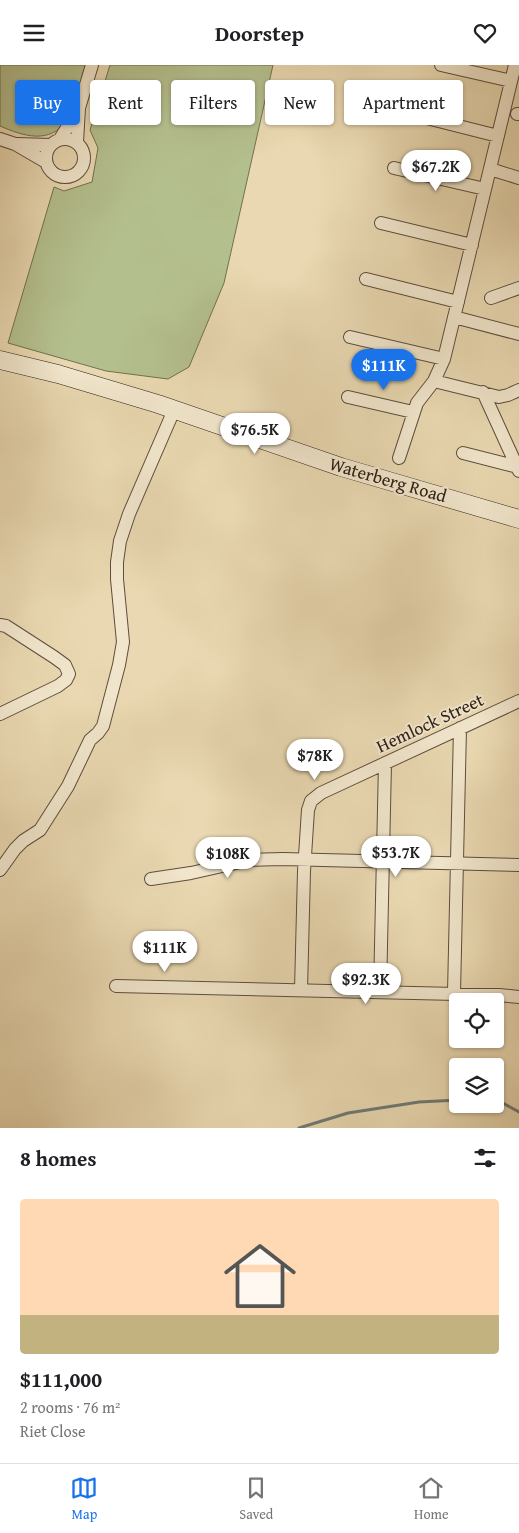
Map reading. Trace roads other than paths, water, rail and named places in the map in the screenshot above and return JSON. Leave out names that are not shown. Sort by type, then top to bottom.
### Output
[{"type":"street","points":[[80,105],[92,65]]},
{"type":"street","points":[[441,65],[511,81]]},
{"type":"street","points":[[399,458],[417,403],[434,381],[444,359],[515,65]]},
{"type":"street","points":[[67,125],[47,150],[46,162],[51,172],[67,177],[81,168],[84,157],[77,142],[78,125]]},
{"type":"street","points":[[454,125],[498,136]]},
{"type":"street","points":[[0,139],[14,144],[46,162]]},
{"type":"street","points":[[14,144],[55,142],[69,139],[77,142]]},
{"type":"street","points":[[394,168],[485,189]]},
{"type":"street","points":[[490,169],[519,178]]},
{"type":"street","points":[[381,223],[472,245]]},
{"type":"street","points":[[366,279],[458,302]]},
{"type":"street","points":[[491,298],[519,288]]},
{"type":"street","points":[[454,317],[519,334]]},
{"type":"street","points":[[350,337],[444,359]]},
{"type":"street","name":"Waterberg Road","points":[[0,359],[58,374],[174,410],[341,467],[519,519]]},
{"type":"street","points":[[434,381],[499,397],[519,390]]},
{"type":"street","points":[[483,392],[518,469]]},
{"type":"street","points":[[348,397],[413,412]]},
{"type":"street","points":[[0,870],[23,841],[40,830],[68,785],[90,740],[103,726],[123,642],[117,579],[120,541],[174,410]]},
{"type":"street","points":[[462,453],[518,469]]},
{"type":"street","points":[[0,625],[6,626],[54,657],[65,665],[69,674],[66,680],[58,686],[0,714]]},
{"type":"street","name":"Hemlock Street","points":[[301,990],[305,860],[308,810],[311,801],[321,793],[519,701]]},
{"type":"street","points":[[116,986],[454,993],[460,728]]},
{"type":"street","points":[[380,991],[385,763]]},
{"type":"street","points":[[151,879],[191,873],[249,860],[519,865]]},
{"type":"street","points":[[504,996],[519,997]]},
{"type":"waterway","points":[[299,1128],[348,1113],[419,1102],[449,1100]]},
{"type":"waterway","points":[[504,1104],[519,1112]]}]
